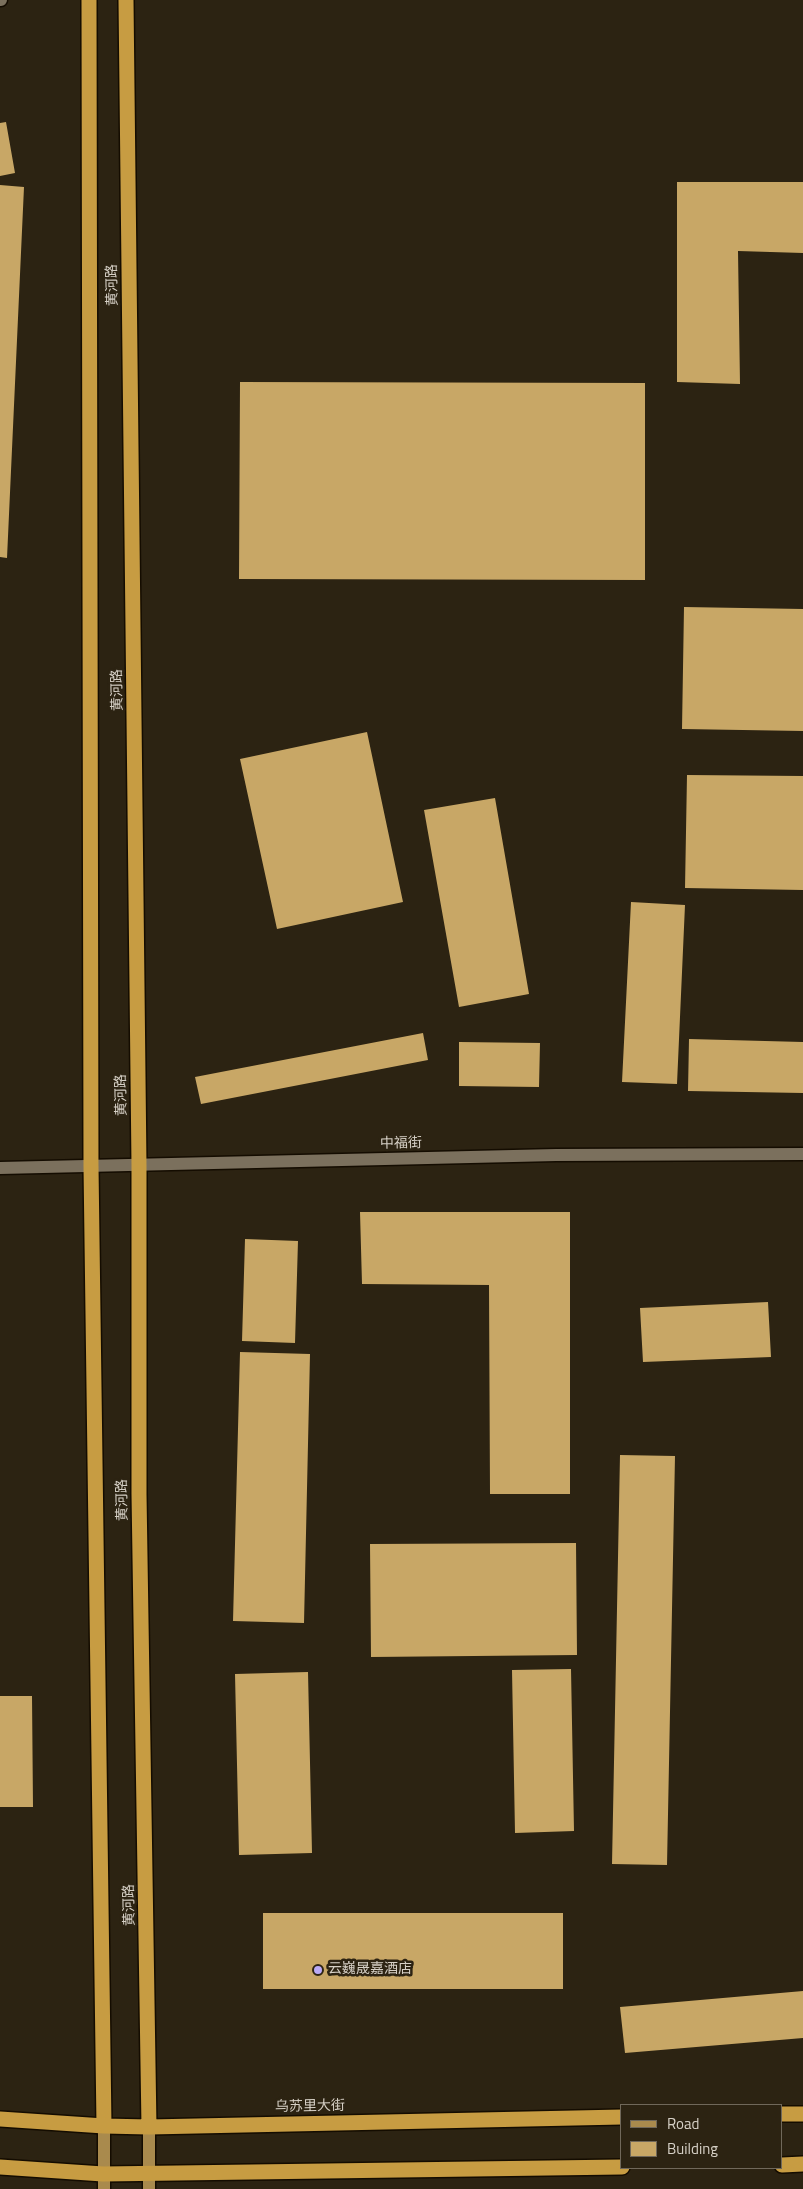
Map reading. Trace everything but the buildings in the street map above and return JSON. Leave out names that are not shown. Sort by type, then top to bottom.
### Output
[{"type":"highway","name":"黄河路","points":[[89,0],[91,1166],[104,2126]]},
{"type":"highway","name":"黄河路","points":[[126,0],[140,1165],[140,1494],[149,2126]]},
{"type":"highway","points":[[783,2114],[803,2114]]},
{"type":"highway","name":"乌苏里大街","points":[[0,2119],[104,2126],[149,2126],[620,2117]]},
{"type":"highway","points":[[783,2165],[803,2164]]},
{"type":"highway","points":[[0,2167],[104,2174],[620,2167]]},
{"type":"main road","name":"黄河路","points":[[104,2126],[104,2189]]},
{"type":"main road","name":"黄河路","points":[[149,2126],[149,2189]]},
{"type":"street","name":"中福街","points":[[0,1168],[556,1155],[803,1154]]},
{"type":"place","name":"云巍晟嘉酒店","points":[[318,1970]]}]
